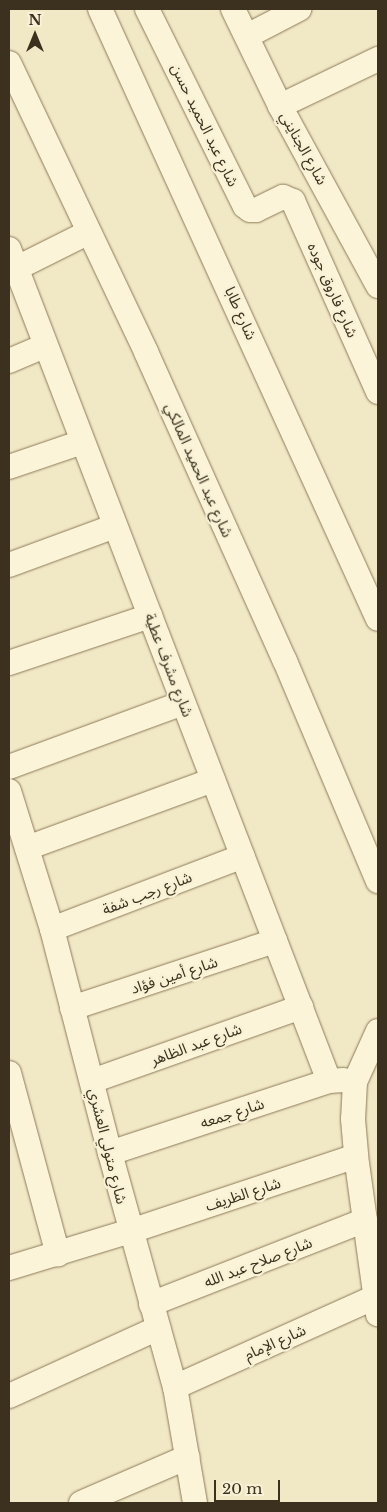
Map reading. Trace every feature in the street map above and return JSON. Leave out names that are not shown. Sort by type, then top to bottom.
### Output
[{"type":"street","name":"شارع طابا","points":[[100,9],[378,619]]},
{"type":"street","name":"شارع عبد الحميد حسن","points":[[147,9],[245,206],[250,210],[256,210],[280,198]]},
{"type":"street","name":"شارع الجنايني","points":[[233,9],[280,106],[378,286]]},
{"type":"street","points":[[247,36],[299,9]]},
{"type":"street","points":[[280,106],[378,59]]},
{"type":"street","name":"شارع عبد الحميد المالكي","points":[[9,63],[146,352],[285,661],[378,882]]},
{"type":"street","name":"شارع فاروق جوده","points":[[280,198],[289,198],[293,202],[378,392]]},
{"type":"street","points":[[11,263],[89,232]]},
{"type":"street","name":"شارع مشرف عطية","points":[[11,263],[150,616],[329,1081]]},
{"type":"street","points":[[9,361],[45,346]]},
{"type":"street","points":[[9,467],[82,442]]},
{"type":"street","points":[[9,565],[115,526]]},
{"type":"street","points":[[9,663],[150,616]]},
{"type":"street","points":[[9,767],[183,703]]},
{"type":"street","points":[[27,848],[213,780]]},
{"type":"street","name":"شارع متولي العشري","points":[[9,791],[52,928],[110,1153],[175,1387],[195,1503]]},
{"type":"street","name":"شارع رجب شفة","points":[[52,928],[243,856]]},
{"type":"street","name":"شارع أمين فؤاد","points":[[72,1008],[275,941]]},
{"type":"street","name":"شارع عبد الظاهر","points":[[92,1081],[301,1007]]},
{"type":"street","points":[[377,1305],[356,1156],[353,1119],[355,1082],[378,1031]]},
{"type":"street","points":[[9,1073],[15,1123],[58,1254]]},
{"type":"street","name":"شارع جمعه","points":[[110,1153],[329,1081],[355,1082]]},
{"type":"street","name":"شارع الظريف","points":[[9,1268],[131,1231],[356,1156]]},
{"type":"street","name":"شارع صلاح عبد الله","points":[[151,1304],[365,1220]]},
{"type":"street","name":"شارع الإمام","points":[[175,1387],[377,1305]]},
{"type":"street","points":[[9,1396],[158,1328]]},
{"type":"street","points":[[81,1503],[188,1457]]}]
